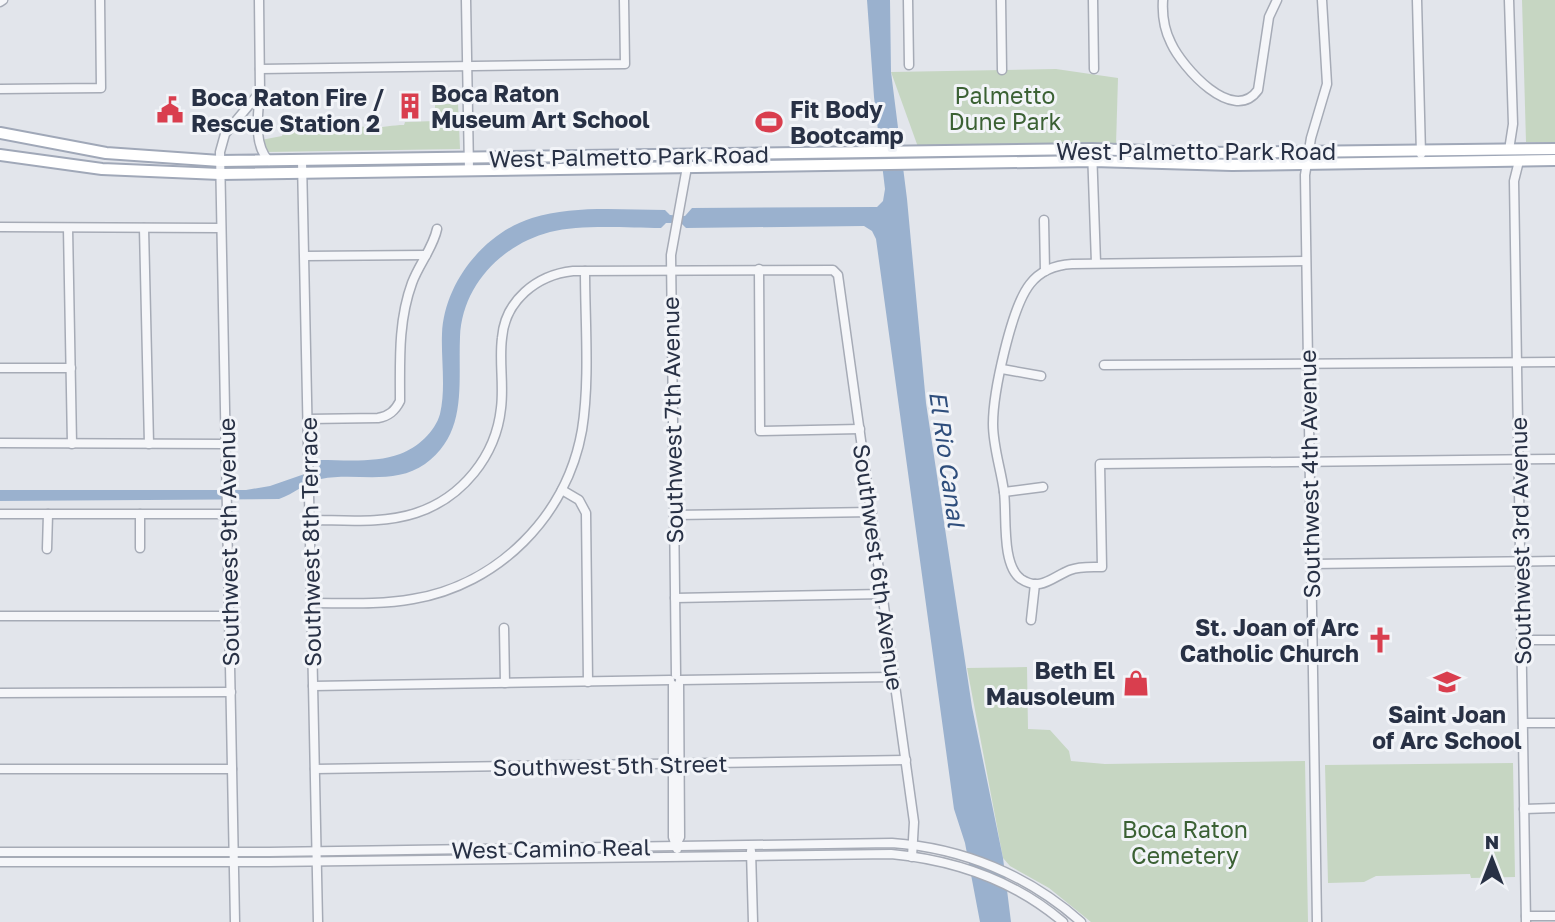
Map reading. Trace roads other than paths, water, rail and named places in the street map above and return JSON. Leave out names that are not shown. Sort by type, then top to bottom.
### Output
[{"type":"main road","name":"West Palmetto Park Road","points":[[0,133],[106,153],[269,162],[302,167]]},
{"type":"main road","name":"West Palmetto Park Road","points":[[0,156],[102,169],[220,174],[302,167],[733,154],[1093,149],[1308,157],[1421,156],[1509,149],[1555,149]]},
{"type":"main road","points":[[1484,161],[1500,156],[1509,149]]},
{"type":"main road","points":[[1519,161],[1527,153],[1539,149]]},
{"type":"main road","points":[[745,166],[752,161],[781,160],[788,153]]},
{"type":"main road","points":[[687,167],[691,160],[722,158],[733,154]]},
{"type":"main road","name":"West Palmetto Park Road","points":[[1421,156],[1484,161],[1555,160]]},
{"type":"main road","name":"West Palmetto Park Road","points":[[469,164],[687,167],[1093,162],[1222,164],[1308,157]]},
{"type":"street","points":[[0,89],[101,88],[100,0]]},
{"type":"street","points":[[259,0],[259,143],[269,162]]},
{"type":"street","points":[[466,0],[469,164]]},
{"type":"street","points":[[260,69],[625,64],[624,0]]},
{"type":"street","points":[[908,0],[909,65]]},
{"type":"street","points":[[1001,0],[1002,70]]},
{"type":"street","points":[[1093,0],[1094,69]]},
{"type":"street","points":[[1163,0],[1166,31],[1181,61],[1210,89],[1241,101],[1258,90],[1269,17],[1277,0]]},
{"type":"street","name":"Southwest 4th Avenue","points":[[1317,922],[1305,261],[1308,157],[1327,85],[1322,0]]},
{"type":"street","points":[[1418,0],[1421,156]]},
{"type":"street","points":[[1509,0],[1513,124],[1509,149]]},
{"type":"street","name":"Southwest 9th Avenue","points":[[235,922],[220,147],[225,134],[260,92]]},
{"type":"street","points":[[1093,149],[1096,263]]},
{"type":"street","name":"Southwest 3rd Avenue","points":[[1519,161],[1514,181],[1526,919]]},
{"type":"street","name":"Southwest 8th Terrace","points":[[302,167],[318,922]]},
{"type":"street","name":"Southwest 7th Avenue","points":[[677,848],[680,837],[671,270],[673,236],[687,167]]},
{"type":"street","points":[[1044,220],[1045,271]]},
{"type":"street","points":[[0,227],[221,228]]},
{"type":"street","points":[[68,228],[72,443]]},
{"type":"street","points":[[145,228],[149,443]]},
{"type":"street","points":[[308,419],[378,418],[392,413],[400,401],[404,311],[412,281],[437,229]]},
{"type":"street","points":[[305,256],[426,255]]},
{"type":"street","points":[[1305,261],[1065,264],[1045,271],[1034,279],[1022,297],[1009,334],[993,423],[1004,492],[1009,564],[1017,575],[1035,584],[1049,583],[1073,569],[1102,567],[1100,464],[1555,459]]},
{"type":"street","name":"Southwest 6th Avenue","points":[[759,269],[826,268],[833,270],[839,278],[915,830],[912,856]]},
{"type":"street","points":[[310,520],[386,519],[414,514],[439,503],[467,482],[484,459],[496,434],[501,407],[501,341],[504,327],[515,303],[529,288],[553,275],[585,271],[759,269],[760,431],[860,429]]},
{"type":"street","points":[[312,603],[401,601],[434,594],[465,583],[489,570],[521,545],[543,519],[562,490],[576,453],[583,420],[585,271]]},
{"type":"street","points":[[1104,365],[1555,362]]},
{"type":"street","points":[[0,368],[71,368]]},
{"type":"street","points":[[1002,369],[1041,376]]},
{"type":"street","points":[[0,443],[226,443]]},
{"type":"street","points":[[1004,492],[1043,487]]},
{"type":"street","points":[[562,490],[579,500],[586,513],[588,682]]},
{"type":"street","points":[[674,515],[872,512]]},
{"type":"street","points":[[0,514],[227,514]]},
{"type":"street","points":[[47,514],[47,549]]},
{"type":"street","points":[[140,514],[141,548]]},
{"type":"street","points":[[1311,564],[1555,561]]},
{"type":"street","points":[[1031,620],[1035,584]]},
{"type":"street","points":[[675,598],[883,594]]},
{"type":"street","points":[[0,616],[229,616]]},
{"type":"street","points":[[504,628],[505,683]]},
{"type":"street","points":[[1522,640],[1555,640]]},
{"type":"street","points":[[313,686],[894,677]]},
{"type":"street","points":[[0,693],[231,692]]},
{"type":"street","points":[[1523,723],[1555,723]]},
{"type":"street","name":"Southwest 5th Street","points":[[315,769],[906,760]]},
{"type":"street","points":[[0,769],[232,769]]},
{"type":"street","points":[[1524,808],[1555,808]]},
{"type":"street","name":"West Camino Real","points":[[0,862],[488,859],[751,844],[880,842],[914,845],[966,856],[1041,891],[1082,922]]},
{"type":"street","points":[[751,844],[753,922]]},
{"type":"street","name":"West Camino Real","points":[[0,852],[677,848],[751,855],[912,856],[968,869],[1040,904],[1063,922]]},
{"type":"street","points":[[488,849],[488,859]]},
{"type":"street","points":[[50,852],[50,862]]},
{"type":"street","points":[[953,864],[966,856]]},
{"type":"street","points":[[1526,919],[1555,916]]},
{"type":"water","points":[[867,0],[890,0],[891,72],[907,199],[926,403],[972,707],[1003,858],[1011,922],[980,922],[965,843],[954,809],[876,239],[872,231],[864,226],[686,228],[681,223],[666,223],[661,228],[576,228],[532,238],[501,257],[476,285],[462,318],[458,406],[454,423],[439,452],[413,471],[387,477],[321,479],[279,499],[0,501],[0,490],[246,490],[270,486],[319,469],[320,460],[371,460],[406,451],[430,433],[438,421],[443,394],[444,315],[459,279],[483,248],[498,235],[532,218],[564,211],[598,209],[665,210],[670,215],[685,216],[692,208],[877,207],[883,201],[885,189],[874,97]]},
{"type":"place","name":"Boca Raton Museum Art School","points":[[410,106]]},
{"type":"place","name":"Boca Raton Fire / Rescue Station 2","points":[[170,110]]},
{"type":"place","name":"Fit Body Bootcamp","points":[[769,122]]},
{"type":"place","name":"St. Joan of Arc Catholic Church","points":[[1380,640]]},
{"type":"place","name":"Saint Joan of Arc School","points":[[1447,682]]},
{"type":"place","name":"Beth El Mausoleum","points":[[1136,683]]},
{"type":"park label","name":"Palmetto Dune Park","points":[[1005,108]]},
{"type":"park label","name":"Boca Raton Cemetery","points":[[1185,842]]},
{"type":"water label","name":"El Rio Canal","points":[[948,459]]}]
